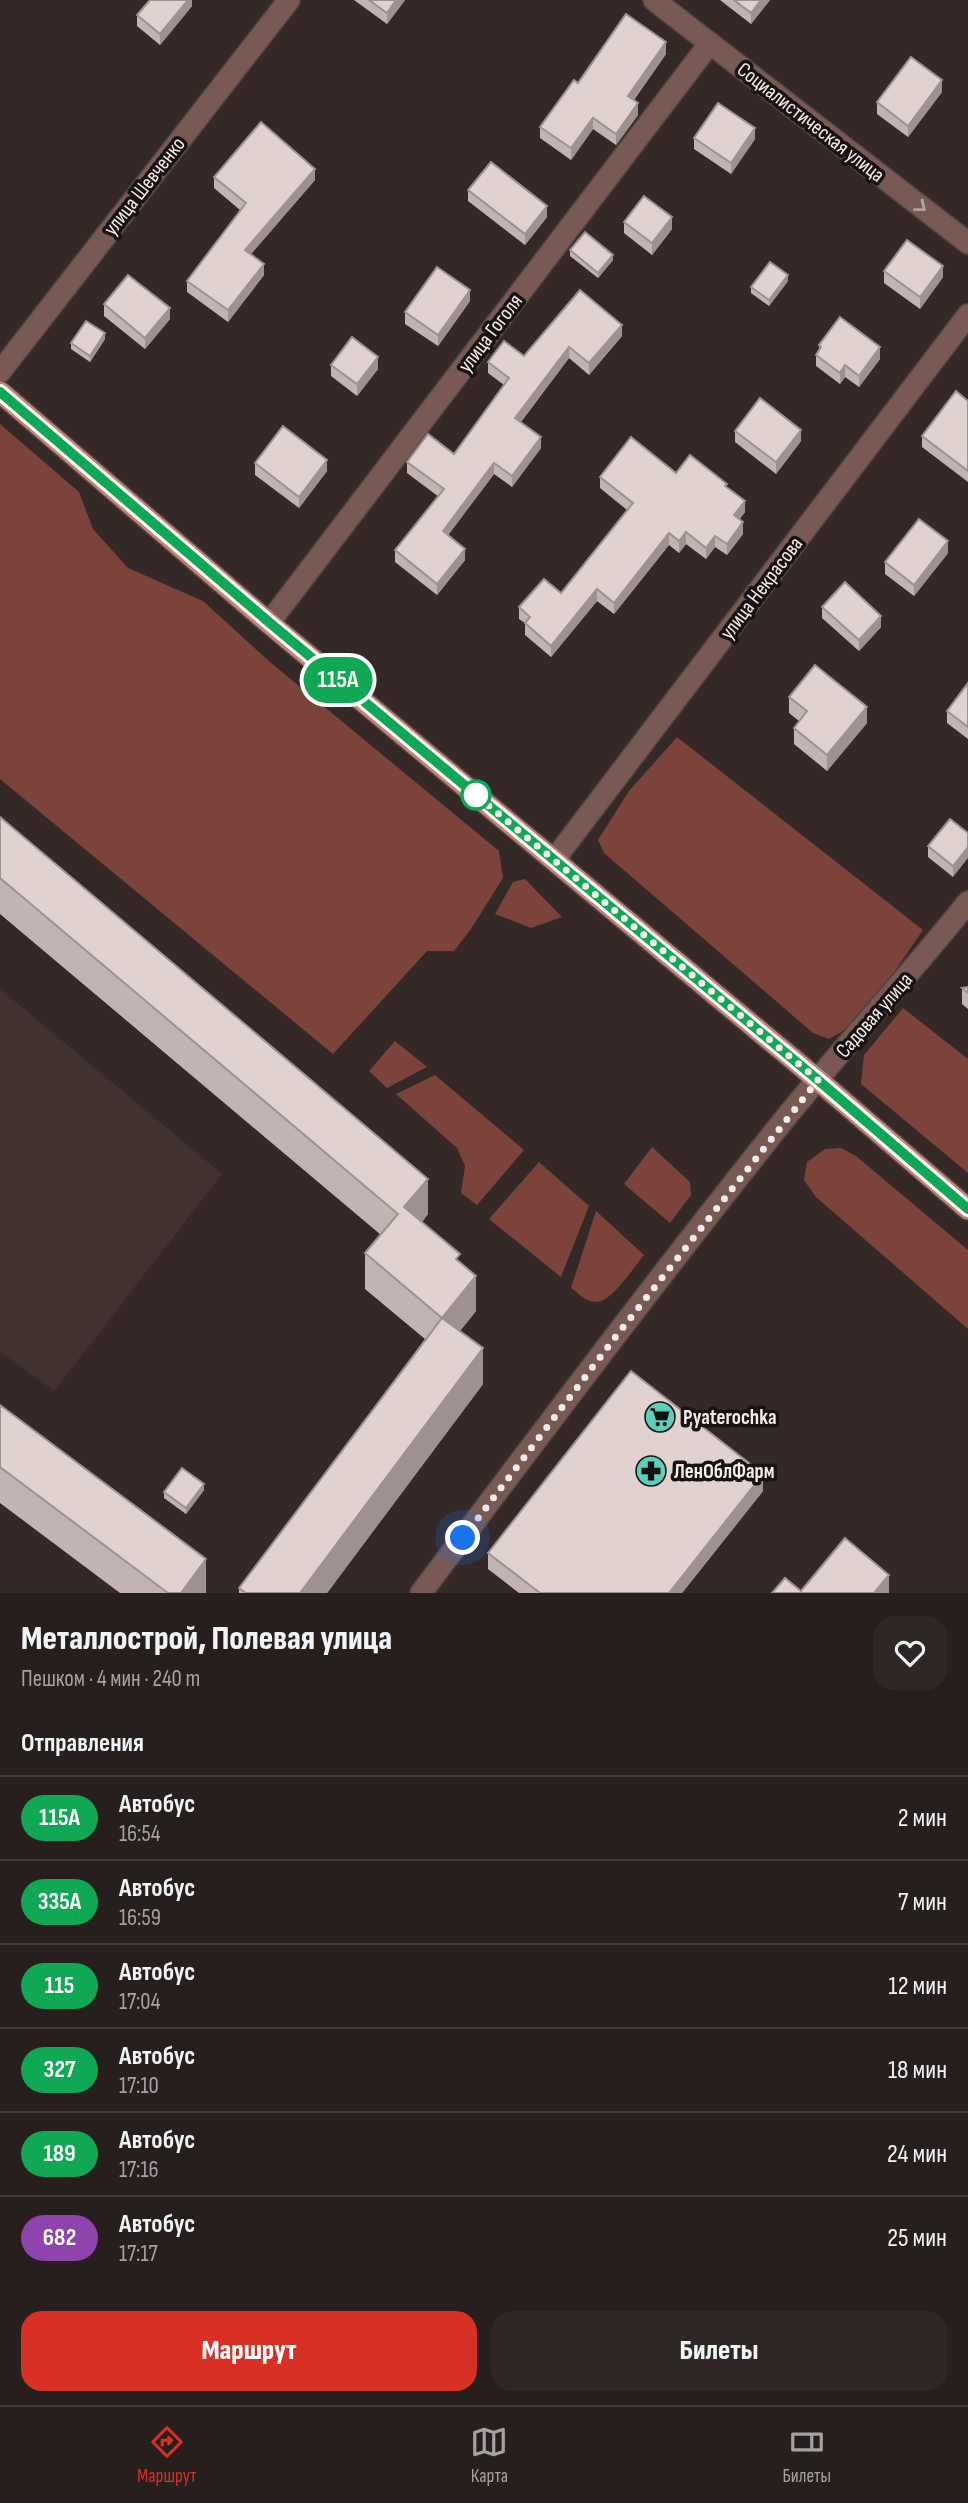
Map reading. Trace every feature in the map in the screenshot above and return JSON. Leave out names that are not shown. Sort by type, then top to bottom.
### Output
[{"type":"main road","points":[[0,392],[270,623],[818,1080],[968,1209]]},
{"type":"street","name":"улица Шевченко","points":[[0,372],[289,0]]},
{"type":"street","name":"Социалистическая улица","points":[[654,0],[968,243]]},
{"type":"street","name":"улица Гоголя","points":[[270,623],[710,43]]},
{"type":"street","name":"улица Некрасова","points":[[554,860],[968,315]]},
{"type":"street","name":"Садовая улица","points":[[421,1593],[617,1335],[818,1080],[968,902]]},
{"type":"shaded area","points":[[0,424],[79,492],[93,529],[128,568],[203,601],[270,662],[499,851],[503,878],[454,951],[427,951],[333,1054],[0,779]]},
{"type":"shaded area","points":[[677,737],[923,930],[884,987],[848,1028],[829,1039],[813,1033],[604,853],[598,840],[629,791]]},
{"type":"shaded area","points":[[525,879],[562,917],[531,928],[495,914],[513,882]]},
{"type":"shaded area","points":[[0,989],[222,1174],[54,1391],[0,1351]]},
{"type":"shaded area","points":[[903,1008],[968,1059],[968,1173],[861,1084],[864,1055]]},
{"type":"shaded area","points":[[395,1041],[427,1067],[387,1088],[369,1071]]},
{"type":"shaded area","points":[[435,1075],[524,1150],[477,1205],[461,1193],[465,1166],[457,1148],[396,1094]]},
{"type":"shaded area","points":[[652,1147],[690,1182],[691,1195],[670,1223],[624,1184]]},
{"type":"shaded area","points":[[841,1148],[856,1156],[968,1250],[968,1329],[816,1197],[804,1180],[807,1162],[825,1149]]},
{"type":"shaded area","points":[[539,1162],[589,1206],[561,1277],[489,1219]]},
{"type":"shaded area","points":[[596,1211],[644,1255],[615,1291],[602,1301],[592,1302],[571,1288]]},
{"type":"building","points":[[150,0],[188,0],[160,34],[137,15]]},
{"type":"building","points":[[369,0],[396,0],[387,13]]},
{"type":"building","points":[[734,0],[761,0],[751,13]]},
{"type":"building","points":[[626,14],[666,42],[628,96],[638,103],[616,134],[593,118],[571,148],[540,127],[574,80],[578,83]]},
{"type":"building","points":[[911,57],[942,80],[908,126],[877,102]]},
{"type":"building","points":[[718,103],[755,128],[731,163],[694,138]]},
{"type":"building","points":[[261,122],[315,169],[245,250],[264,264],[228,310],[187,281],[246,203],[214,177]]},
{"type":"building","points":[[491,162],[547,206],[525,234],[468,190]]},
{"type":"building","points":[[644,196],[672,217],[652,243],[624,222]]},
{"type":"building","points":[[585,232],[613,255],[598,273],[570,250]]},
{"type":"building","points":[[907,240],[943,266],[920,297],[884,271]]},
{"type":"building","points":[[770,262],[788,275],[769,300],[751,287]]},
{"type":"building","points":[[437,267],[470,290],[438,335],[405,312]]},
{"type":"building","points":[[128,275],[170,308],[145,338],[104,304]]},
{"type":"building","points":[[580,290],[622,325],[589,363],[569,347],[515,418],[541,437],[512,476],[494,463],[443,531],[465,549],[437,584],[395,550],[444,489],[407,462],[428,434],[454,454],[509,378],[488,362],[504,341],[524,356]]},
{"type":"building","points":[[840,317],[880,347],[859,376],[845,365],[840,373],[816,355],[821,347],[819,345]]},
{"type":"building","points":[[86,321],[105,333],[90,356],[71,343]]},
{"type":"building","points":[[352,337],[378,357],[357,384],[331,365]]},
{"type":"building","points":[[956,391],[968,401],[968,471],[922,436]]},
{"type":"building","points":[[760,398],[801,430],[776,462],[735,431]]},
{"type":"building","points":[[283,426],[327,460],[299,497],[255,463]]},
{"type":"building","points":[[631,437],[676,473],[690,455],[745,501],[734,515],[743,522],[727,544],[715,536],[706,548],[686,532],[679,541],[669,533],[614,603],[597,589],[551,646],[525,623],[530,617],[519,607],[544,579],[561,593],[633,503],[600,477]]},
{"type":"building","points":[[919,519],[948,541],[914,585],[885,562]]},
{"type":"building","points":[[845,582],[881,616],[859,640],[822,607]]},
{"type":"building","points":[[815,665],[867,707],[827,755],[794,728],[807,711],[789,697]]},
{"type":"building","points":[[968,683],[968,727],[947,711]]},
{"type":"building","points":[[0,817],[428,1179],[404,1207],[460,1254],[456,1259],[476,1276],[442,1318],[365,1253],[398,1214],[0,878]]},
{"type":"building","points":[[950,819],[968,833],[968,847],[953,866],[928,846]]},
{"type":"building","points":[[442,1318],[483,1348],[300,1593],[246,1593],[239,1588]]},
{"type":"building","points":[[631,1371],[763,1474],[669,1593],[540,1593],[488,1553]]},
{"type":"building","points":[[0,1405],[206,1559],[181,1593],[168,1593],[0,1467]]},
{"type":"building","points":[[182,1468],[204,1484],[186,1508],[164,1492]]},
{"type":"building","points":[[845,1538],[889,1575],[874,1593],[772,1593],[785,1578],[801,1591]]},
{"type":"bus line","name":"115А","points":[[0,392],[270,623],[818,1080],[968,1209]]},
{"type":"place","name":"Pyaterochka","points":[[660,1417]]},
{"type":"place","name":"ЛенОблФарм","points":[[651,1471]]},
{"type":"route","points":[[463,1538],[730,1188],[818,1080],[476,795]]}]
